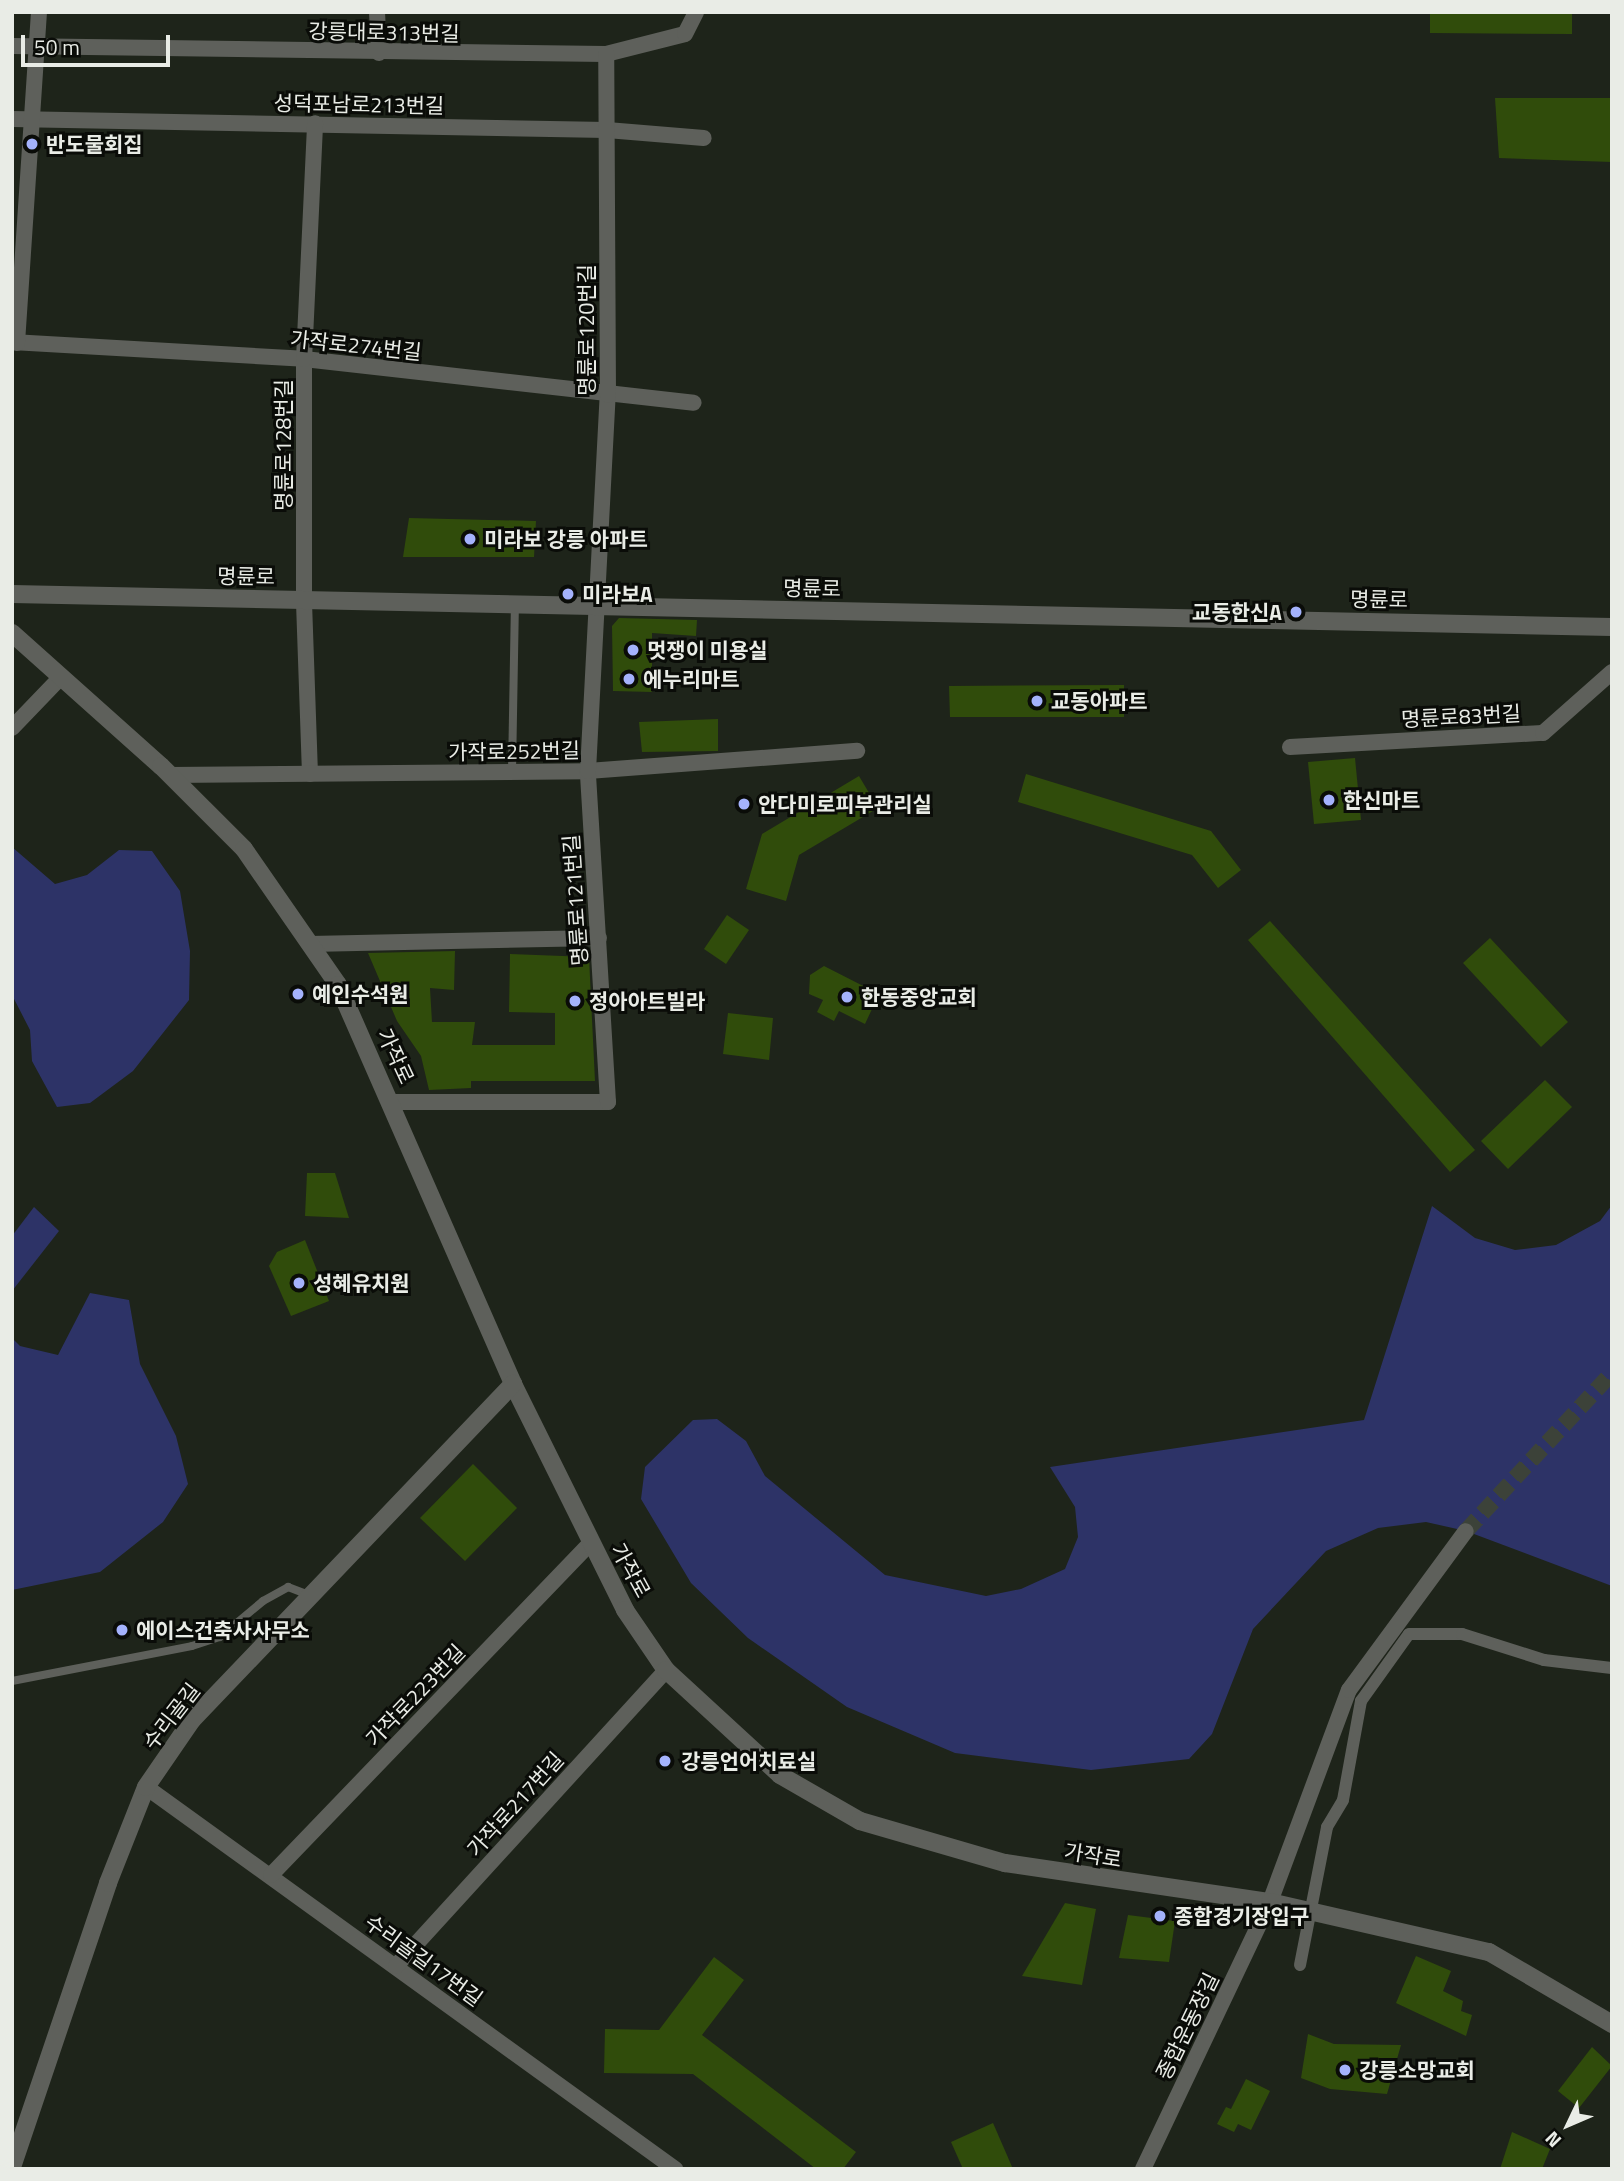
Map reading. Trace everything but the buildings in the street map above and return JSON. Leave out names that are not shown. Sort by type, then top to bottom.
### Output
[{"type":"street","points":[[15,342],[29,120],[39,46],[39,12]]},
{"type":"street","points":[[377,12],[379,53]]},
{"type":"street","name":"강릉대로313번길","points":[[12,46],[606,54],[685,34],[693,13]]},
{"type":"street","name":"명륜로120번길","points":[[599,606],[608,395],[606,54]]},
{"type":"street","name":"성덕포남로213번길","points":[[12,119],[607,130],[704,138]]},
{"type":"street","name":"명륜로128번길","points":[[310,774],[304,600],[303,359],[316,123]]},
{"type":"street","name":"가작로274번길","points":[[15,342],[303,359],[694,403]]},
{"type":"street","name":"명륜로","points":[[12,594],[1612,627]]},
{"type":"street","name":"명륜로121번길","points":[[393,1102],[608,1102],[588,771],[599,606]]},
{"type":"street","name":"가작로","points":[[12,633],[59,679],[170,775],[244,849],[338,985],[393,1102],[513,1384],[625,1610],[666,1670],[780,1775],[860,1821],[1004,1863],[1270,1902],[1489,1952],[1612,2024]]},
{"type":"street","name":"명륜로83번길","points":[[1290,747],[1543,733],[1612,672]]},
{"type":"street","points":[[12,728],[59,679]]},
{"type":"street","name":"가작로252번길","points":[[170,775],[588,771],[857,751]]},
{"type":"street","points":[[310,944],[600,938]]},
{"type":"street","name":"수리골길","points":[[12,2167],[107,1883],[146,1787],[192,1720],[513,1384]]},
{"type":"street","name":"종합운동장길","points":[[1143,2169],[1270,1902],[1349,1690],[1466,1531]]},
{"type":"street","name":"가작로223번길","points":[[271,1875],[590,1544]]},
{"type":"street","points":[[1300,1965],[1327,1827],[1343,1800],[1361,1701],[1409,1634],[1462,1634],[1544,1660],[1612,1668]]},
{"type":"street","name":"가작로217번길","points":[[396,1966],[666,1670]]},
{"type":"street","name":"수리골길17번길","points":[[146,1787],[675,2169]]},
{"type":"lane","points":[[512,772],[515,604]]},
{"type":"lane","points":[[12,1681],[192,1646],[219,1637],[263,1601],[288,1587],[312,1596]]},
{"type":"shaded area","points":[[12,847],[55,884],[87,875],[119,850],[152,851],[180,891],[190,951],[189,1000],[133,1071],[90,1103],[57,1107],[32,1061],[30,1030],[12,995]]},
{"type":"shaded area","points":[[1612,1205],[1612,1586],[1466,1531],[1426,1522],[1378,1528],[1326,1551],[1253,1629],[1212,1734],[1189,1759],[1091,1770],[955,1753],[847,1707],[748,1638],[691,1583],[641,1499],[645,1467],[693,1420],[717,1419],[746,1441],[765,1476],[885,1575],[986,1596],[1021,1589],[1065,1569],[1078,1537],[1075,1507],[1050,1467],[1364,1420],[1432,1206],[1475,1238],[1515,1250],[1556,1245],[1600,1221]]},
{"type":"shaded area","points":[[34,1207],[59,1231],[12,1291],[12,1236]]},
{"type":"shaded area","points":[[90,1293],[129,1300],[140,1364],[176,1436],[188,1484],[163,1522],[100,1572],[12,1590],[12,1338],[20,1346],[58,1355]]},
{"type":"tunnel","points":[[1466,1531],[1612,1373]]},
{"type":"place","name":"반도물회집","points":[[32,144]]},
{"type":"place","name":"미라보 강릉 아파트","points":[[470,539]]},
{"type":"place","name":"미라보A","points":[[568,594]]},
{"type":"place","name":"교동한신A","points":[[1296,612]]},
{"type":"place","name":"멋쟁이 미용실","points":[[633,650]]},
{"type":"place","name":"에누리마트","points":[[629,679]]},
{"type":"place","name":"교동아파트","points":[[1037,701]]},
{"type":"place","name":"한신마트","points":[[1329,800]]},
{"type":"place","name":"안다미로피부관리실","points":[[744,804]]},
{"type":"place","name":"예인수석원","points":[[298,994]]},
{"type":"place","name":"한동중앙교회","points":[[847,997]]},
{"type":"place","name":"정아아트빌라","points":[[575,1001]]},
{"type":"place","name":"성혜유치원","points":[[299,1283]]},
{"type":"place","name":"에이스건축사사무소","points":[[122,1630]]},
{"type":"place","name":"강릉언어치료실","points":[[665,1761]]},
{"type":"place","name":"종합경기장입구","points":[[1160,1916]]},
{"type":"place","name":"강릉소망교회","points":[[1345,2070]]}]
